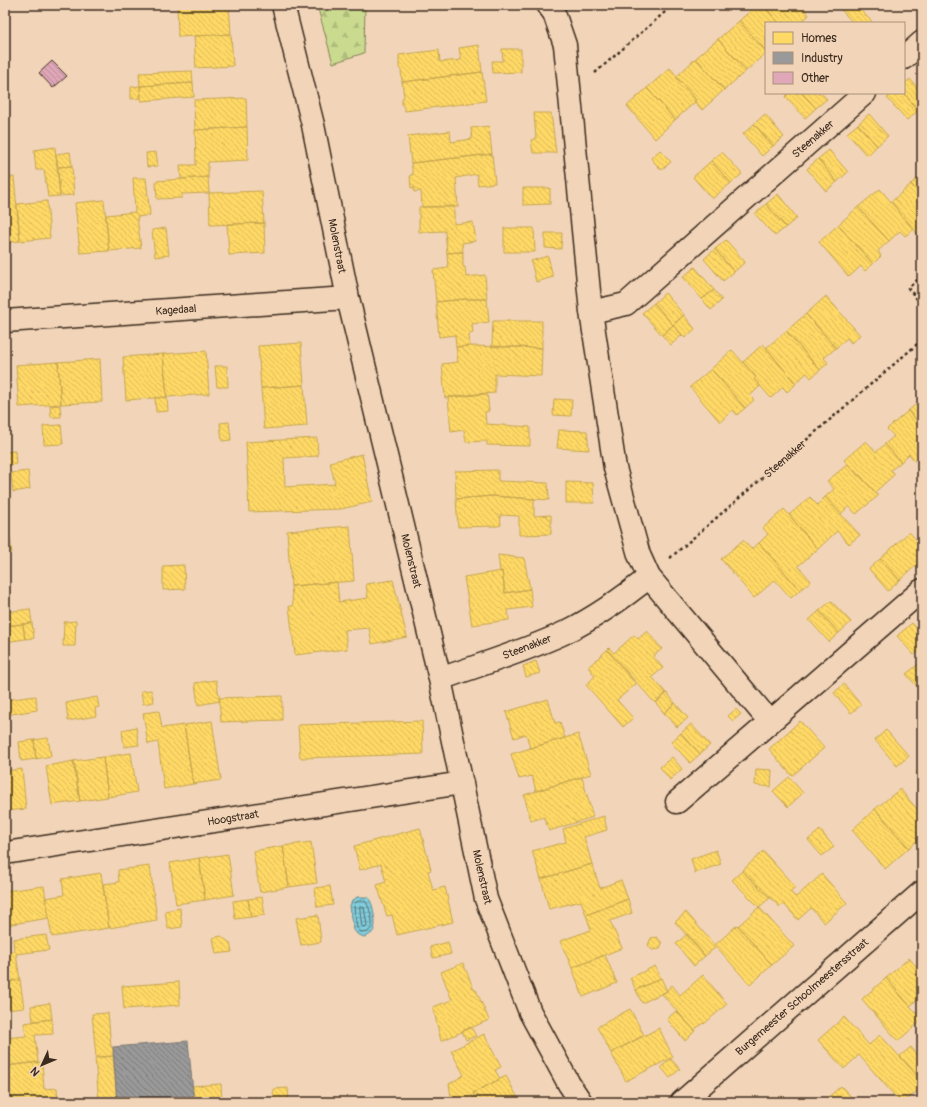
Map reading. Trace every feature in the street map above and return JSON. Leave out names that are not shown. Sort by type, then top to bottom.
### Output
[{"type":"street","name":"Molenstraat","points":[[283,5],[313,125],[348,298],[440,679],[486,899],[530,1012],[569,1084],[581,1102]]},
{"type":"street","points":[[548,5],[554,13],[566,45],[591,312],[615,468],[639,555],[648,578],[770,722]]},
{"type":"street","points":[[905,57],[922,42]]},
{"type":"street","name":"Steenakker","points":[[591,312],[626,304],[864,94]]},
{"type":"street","name":"Kagedaal","points":[[5,321],[348,298]]},
{"type":"street","name":"Steenakker","points":[[440,679],[525,650],[567,631],[616,603],[648,578]]},
{"type":"street","points":[[677,802],[922,590]]},
{"type":"street","name":"Hoogstraat","points":[[5,853],[462,783]]},
{"type":"street","name":"Burgemeester Schoolmeestersstraat","points":[[682,1102],[922,892]]},
{"type":"path","points":[[570,94],[673,5]]},
{"type":"path","points":[[922,276],[908,288],[922,305]]},
{"type":"path","name":"Steenakker","points":[[648,578],[922,340]]},
{"type":"green space","points":[[317,5],[365,5],[364,53],[333,63]]},
{"type":"water","points":[[357,897],[368,897],[373,910],[375,923],[373,932],[364,937],[357,934],[354,930],[350,906],[352,901]]},
{"type":"building: Homes","points":[[177,5],[229,5],[231,34],[178,37]]},
{"type":"building: Homes","points":[[757,5],[763,5],[778,22],[765,22],[765,50],[739,21]]},
{"type":"building: Homes","points":[[763,5],[801,5],[809,15],[801,22],[778,22]]},
{"type":"building: Homes","points":[[837,5],[856,5],[872,22],[852,22]]},
{"type":"building: Homes","points":[[739,21],[765,50],[765,54],[746,71],[718,39]]},
{"type":"building: Homes","points":[[231,34],[233,66],[196,68],[194,36]]},
{"type":"building: Homes","points":[[718,39],[746,71],[724,90],[696,58]]},
{"type":"building: Homes","points":[[479,45],[482,72],[402,82],[401,70],[399,68],[399,55],[439,50],[440,62],[461,60],[459,48]]},
{"type":"building: Homes","points":[[502,49],[521,49],[521,72],[493,73],[492,61],[503,61]]},
{"type":"building: Homes","points":[[696,58],[724,90],[702,110],[694,101],[696,100],[676,77]]},
{"type":"building: Homes","points":[[670,68],[696,100],[675,120],[647,88]]},
{"type":"building: Homes","points":[[192,71],[193,83],[140,86],[139,73]]},
{"type":"building: Homes","points":[[482,72],[486,101],[405,111],[402,105],[402,99],[404,96],[402,82]]},
{"type":"building: Homes","points":[[910,79],[922,93],[922,107],[918,111],[905,94],[905,83]]},
{"type":"building: Homes","points":[[193,83],[194,97],[141,101],[140,86]]},
{"type":"building: Homes","points":[[140,86],[141,98],[131,99],[131,87]]},
{"type":"building: Homes","points":[[647,88],[675,120],[655,139],[627,106]]},
{"type":"building: Homes","points":[[788,94],[803,94],[816,108],[805,118],[785,97]]},
{"type":"building: Homes","points":[[803,94],[822,94],[827,99],[816,108]]},
{"type":"building: Homes","points":[[892,94],[905,94],[918,111],[907,120],[887,98]]},
{"type":"building: Homes","points":[[246,98],[247,127],[195,130],[194,100]]},
{"type":"building: Homes","points":[[534,113],[551,113],[556,153],[533,153],[531,140],[536,139]]},
{"type":"building: Homes","points":[[765,114],[784,137],[773,146],[754,124]]},
{"type":"building: Homes","points":[[869,114],[888,136],[877,146],[858,124]]},
{"type":"building: Homes","points":[[754,124],[773,146],[762,156],[743,134]]},
{"type":"building: Homes","points":[[858,124],[877,146],[867,156],[847,133]]},
{"type":"building: Homes","points":[[489,126],[492,154],[411,163],[408,136],[450,131],[451,142],[472,139],[471,128]]},
{"type":"building: Homes","points":[[247,127],[248,160],[208,162],[208,177],[181,179],[180,165],[196,165],[195,130]]},
{"type":"building: Homes","points":[[55,147],[60,196],[48,197],[44,170],[36,170],[34,150]]},
{"type":"building: Homes","points":[[660,150],[671,162],[661,170],[651,158]]},
{"type":"building: Homes","points":[[829,150],[848,172],[837,182],[818,159]]},
{"type":"building: Homes","points":[[70,152],[72,166],[58,167],[56,154]]},
{"type":"building: Homes","points":[[156,152],[158,166],[147,167],[146,153]]},
{"type":"building: Homes","points":[[722,152],[742,174],[731,183],[711,161]]},
{"type":"building: Homes","points":[[492,154],[495,183],[478,185],[477,174],[456,178],[458,207],[422,207],[421,191],[414,192],[414,187],[411,188],[410,175],[413,175],[411,163]]},
{"type":"building: Homes","points":[[818,159],[837,182],[826,191],[807,169]]},
{"type":"building: Homes","points":[[711,161],[731,183],[712,199],[693,177]]},
{"type":"building: Homes","points":[[72,166],[74,195],[60,196],[58,167]]},
{"type":"building: Homes","points":[[922,175],[922,197],[911,184]]},
{"type":"building: Homes","points":[[14,177],[20,241],[5,243],[5,178]]},
{"type":"building: Homes","points":[[208,177],[209,193],[182,194],[182,198],[157,199],[156,181]]},
{"type":"building: Homes","points":[[133,178],[146,178],[150,215],[137,217],[141,248],[109,251],[106,215],[135,212]]},
{"type":"building: Homes","points":[[911,184],[922,197],[922,235],[920,237],[891,202]]},
{"type":"building: Homes","points":[[523,188],[550,188],[550,204],[523,205]]},
{"type":"building: Homes","points":[[880,189],[914,229],[905,236],[900,231],[889,241],[858,207]]},
{"type":"building: Homes","points":[[262,191],[264,223],[210,225],[209,193]]},
{"type":"building: Homes","points":[[778,194],[797,218],[786,227],[766,204]]},
{"type":"building: Homes","points":[[104,200],[109,251],[80,253],[75,203]]},
{"type":"building: Homes","points":[[47,201],[50,238],[20,241],[17,204]]},
{"type":"building: Homes","points":[[766,204],[786,227],[775,236],[755,214]]},
{"type":"building: Homes","points":[[454,206],[454,224],[473,222],[476,241],[462,243],[463,252],[447,253],[445,231],[419,232],[419,207]]},
{"type":"building: Homes","points":[[858,207],[889,241],[878,251],[881,256],[873,264],[838,225]]},
{"type":"building: Homes","points":[[264,223],[265,253],[229,255],[227,224]]},
{"type":"building: Homes","points":[[838,225],[873,264],[865,271],[861,266],[849,277],[819,242]]},
{"type":"building: Homes","points":[[166,228],[169,255],[155,257],[152,230]]},
{"type":"building: Homes","points":[[504,228],[534,228],[535,252],[504,252]]},
{"type":"building: Homes","points":[[545,233],[562,233],[561,249],[545,248]]},
{"type":"building: Homes","points":[[726,240],[745,262],[734,272],[715,249]]},
{"type":"building: Homes","points":[[715,249],[734,272],[723,281],[704,259]]},
{"type":"building: Homes","points":[[463,252],[463,267],[465,267],[466,277],[485,275],[487,299],[465,299],[436,302],[433,270],[448,268],[447,253]]},
{"type":"building: Homes","points":[[548,256],[553,277],[536,282],[531,261]]},
{"type":"building: Homes","points":[[695,267],[714,290],[702,299],[683,277]]},
{"type":"building: Homes","points":[[714,290],[722,300],[711,310],[702,299]]},
{"type":"building: Homes","points":[[665,293],[684,315],[673,325],[654,303]]},
{"type":"building: Homes","points":[[826,296],[860,335],[851,343],[847,338],[836,348],[806,314]]},
{"type":"building: Homes","points":[[465,299],[487,299],[489,322],[472,324],[473,333],[469,334],[470,346],[456,347],[455,335],[439,337],[436,302]]},
{"type":"building: Homes","points":[[654,303],[673,325],[662,335],[642,313]]},
{"type":"building: Homes","points":[[806,314],[836,348],[824,358],[828,363],[820,370],[786,331]]},
{"type":"building: Homes","points":[[684,315],[695,329],[685,338],[673,325]]},
{"type":"building: Homes","points":[[493,321],[542,321],[542,348],[492,346]]},
{"type":"building: Homes","points":[[673,325],[682,335],[671,345],[662,335]]},
{"type":"building: Homes","points":[[786,331],[820,370],[811,378],[807,373],[795,383],[766,348]]},
{"type":"building: Homes","points":[[301,343],[304,385],[261,388],[258,346]]},
{"type":"building: Homes","points":[[763,344],[796,384],[787,392],[783,387],[771,398],[754,379],[756,377],[743,362]]},
{"type":"building: Homes","points":[[456,347],[542,348],[541,376],[495,374],[495,393],[445,398],[442,364],[458,362]]},
{"type":"building: Homes","points":[[732,350],[756,377],[754,379],[760,386],[750,396],[754,400],[745,408],[711,369]]},
{"type":"building: Homes","points":[[206,351],[209,394],[167,397],[163,354]]},
{"type":"building: Homes","points":[[163,354],[167,397],[126,400],[123,357]]},
{"type":"building: Homes","points":[[100,359],[102,402],[61,404],[58,362]]},
{"type":"building: Homes","points":[[58,362],[61,404],[19,407],[16,365]]},
{"type":"building: Homes","points":[[215,366],[227,366],[228,387],[217,387]]},
{"type":"building: Homes","points":[[711,369],[745,408],[737,415],[733,410],[720,422],[690,387]]},
{"type":"building: Homes","points":[[304,385],[307,426],[264,429],[261,388]]},
{"type":"building: Homes","points":[[487,393],[489,411],[485,412],[486,424],[530,427],[530,446],[487,445],[487,441],[466,442],[464,430],[451,432],[448,397]]},
{"type":"building: Homes","points":[[167,397],[168,411],[156,412],[155,398]]},
{"type":"building: Homes","points":[[554,399],[572,400],[571,416],[553,415]]},
{"type":"building: Homes","points":[[922,399],[922,427],[908,411]]},
{"type":"building: Homes","points":[[60,405],[61,417],[51,417],[50,406]]},
{"type":"building: Homes","points":[[908,411],[922,427],[922,470],[909,454],[901,462],[885,444],[894,436],[887,429]]},
{"type":"building: Homes","points":[[229,422],[231,440],[222,441],[220,423]]},
{"type":"building: Homes","points":[[61,425],[63,444],[44,445],[43,426]]},
{"type":"building: Homes","points":[[559,430],[587,431],[589,450],[557,448]]},
{"type":"building: Homes","points":[[317,438],[318,456],[284,458],[285,487],[335,484],[330,462],[362,454],[372,502],[341,509],[249,512],[246,442]]},
{"type":"building: Homes","points":[[866,441],[876,452],[885,444],[901,462],[891,470],[895,474],[875,492],[844,460]]},
{"type":"building: Homes","points":[[15,451],[16,464],[5,466],[5,452]]},
{"type":"building: Homes","points":[[848,464],[858,476],[860,475],[878,496],[856,514],[849,506],[841,514],[825,497],[834,489],[827,481]]},
{"type":"building: Homes","points":[[498,470],[498,481],[548,483],[549,500],[492,496],[456,499],[455,471]]},
{"type":"building: Homes","points":[[28,471],[30,489],[13,492],[11,473]]},
{"type":"building: Homes","points":[[566,482],[593,483],[594,503],[566,503]]},
{"type":"building: Homes","points":[[492,496],[534,499],[534,516],[551,515],[551,534],[519,535],[519,516],[500,515],[501,525],[498,526],[458,527],[456,499]]},
{"type":"building: Homes","points":[[810,497],[817,505],[825,497],[860,535],[849,544],[837,531],[818,549],[789,515]]},
{"type":"building: Homes","points":[[784,509],[818,549],[798,566],[811,581],[800,590],[759,543],[768,534],[763,528]]},
{"type":"building: Homes","points":[[350,526],[354,581],[291,586],[287,531]]},
{"type":"building: Homes","points":[[909,532],[922,546],[922,560],[900,580],[880,559]]},
{"type":"building: Homes","points":[[10,537],[12,553],[5,554],[5,538]]},
{"type":"building: Homes","points":[[743,540],[751,549],[759,543],[800,590],[791,598],[775,580],[754,598],[721,559]]},
{"type":"building: Homes","points":[[498,555],[524,558],[530,589],[505,593]]},
{"type":"building: Homes","points":[[880,559],[900,580],[888,591],[869,569]]},
{"type":"building: Homes","points":[[184,565],[185,589],[163,590],[163,566]]},
{"type":"building: Homes","points":[[502,571],[505,593],[530,589],[532,607],[508,610],[509,620],[472,625],[464,577]]},
{"type":"building: Homes","points":[[393,580],[407,637],[372,644],[369,628],[345,630],[347,649],[295,655],[289,606],[293,606],[291,586],[337,582],[339,602],[368,598],[366,584]]},
{"type":"building: Homes","points":[[831,601],[851,622],[839,633],[819,611]]},
{"type":"building: Homes","points":[[30,609],[32,623],[5,626],[5,612]]},
{"type":"building: Homes","points":[[819,611],[839,633],[829,642],[809,620]]},
{"type":"building: Homes","points":[[76,621],[75,646],[63,646],[64,622]]},
{"type":"building: Homes","points":[[32,623],[34,638],[25,639],[23,624]]},
{"type":"building: Homes","points":[[912,623],[922,634],[922,648],[914,655],[897,636]]},
{"type":"building: Homes","points":[[23,624],[25,639],[5,642],[5,626]]},
{"type":"building: Homes","points":[[647,631],[662,649],[653,656],[663,668],[652,677],[666,693],[655,703],[607,650],[609,648],[614,653],[634,635],[638,639]]},
{"type":"building: Homes","points":[[607,650],[636,684],[617,700],[633,718],[623,727],[586,685],[595,676],[588,667]]},
{"type":"building: Homes","points":[[536,661],[540,673],[526,677],[523,666]]},
{"type":"building: Homes","points":[[920,663],[922,665],[922,692],[906,674]]},
{"type":"building: Homes","points":[[216,680],[220,701],[198,705],[195,683]]},
{"type":"building: Homes","points":[[844,684],[861,705],[851,713],[834,693]]},
{"type":"building: Homes","points":[[151,690],[154,702],[143,704],[141,691]]},
{"type":"building: Homes","points":[[667,693],[675,703],[664,713],[656,703]]},
{"type":"building: Homes","points":[[36,696],[37,710],[5,715],[5,700]]},
{"type":"building: Homes","points":[[282,696],[282,720],[221,722],[219,698]]},
{"type":"building: Homes","points":[[97,697],[99,707],[95,708],[96,716],[68,721],[66,703]]},
{"type":"building: Homes","points":[[548,699],[555,723],[560,722],[565,738],[530,748],[526,734],[514,738],[506,712]]},
{"type":"building: Homes","points":[[675,703],[688,718],[677,727],[664,713]]},
{"type":"building: Homes","points":[[736,709],[741,714],[733,721],[728,716]]},
{"type":"building: Homes","points":[[159,711],[162,728],[184,725],[193,784],[164,789],[158,742],[148,744],[143,713]]},
{"type":"building: Homes","points":[[212,721],[221,780],[193,784],[184,725]]},
{"type":"building: Homes","points":[[422,721],[423,754],[300,758],[298,725]]},
{"type":"building: Homes","points":[[800,721],[824,748],[792,776],[769,749]]},
{"type":"building: Homes","points":[[691,724],[710,745],[700,754],[681,733]]},
{"type":"building: Homes","points":[[136,727],[139,745],[124,747],[122,730]]},
{"type":"building: Homes","points":[[886,730],[909,756],[897,766],[875,740]]},
{"type":"building: Homes","points":[[681,733],[700,754],[690,763],[671,742]]},
{"type":"building: Homes","points":[[578,734],[591,774],[536,791],[532,776],[519,779],[511,754]]},
{"type":"building: Homes","points":[[48,738],[51,756],[36,759],[34,740]]},
{"type":"building: Homes","points":[[34,740],[36,759],[21,761],[19,742]]},
{"type":"building: Homes","points":[[131,753],[137,792],[108,797],[103,757]]},
{"type":"building: Homes","points":[[103,757],[108,797],[80,801],[73,761]]},
{"type":"building: Homes","points":[[672,757],[682,769],[670,780],[660,767]]},
{"type":"building: Homes","points":[[74,761],[80,801],[52,805],[46,766]]},
{"type":"building: Homes","points":[[922,767],[922,779],[916,773]]},
{"type":"building: Homes","points":[[22,769],[26,809],[5,811],[5,771]]},
{"type":"building: Homes","points":[[756,769],[772,770],[771,787],[755,785]]},
{"type":"building: Homes","points":[[582,777],[593,817],[549,831],[544,817],[531,821],[524,795]]},
{"type":"building: Homes","points":[[789,777],[803,793],[788,807],[773,791]]},
{"type":"building: Homes","points":[[900,789],[922,815],[922,837],[909,848],[875,809]]},
{"type":"building: Homes","points":[[875,809],[909,848],[885,869],[852,830]]},
{"type":"building: Homes","points":[[604,816],[607,830],[584,837],[592,864],[541,879],[532,851],[566,842],[563,829]]},
{"type":"building: Homes","points":[[420,828],[431,870],[428,871],[433,890],[445,887],[453,922],[397,935],[392,915],[387,916],[377,885],[386,882],[381,864],[360,870],[354,846]]},
{"type":"building: Homes","points":[[820,830],[834,847],[822,856],[808,840]]},
{"type":"building: Homes","points":[[311,842],[317,883],[289,887],[283,846]]},
{"type":"building: Homes","points":[[283,846],[289,887],[260,892],[253,851]]},
{"type":"building: Homes","points":[[716,850],[721,864],[695,873],[691,859]]},
{"type":"building: Homes","points":[[763,851],[795,887],[790,892],[796,897],[822,874],[847,903],[824,923],[811,908],[798,920],[784,904],[780,907],[742,871]]},
{"type":"building: Homes","points":[[228,854],[234,895],[205,900],[199,858]]},
{"type":"building: Homes","points":[[199,858],[205,900],[176,904],[170,863]]},
{"type":"building: Homes","points":[[592,864],[600,888],[621,880],[628,899],[586,915],[581,901],[549,909],[541,879]]},
{"type":"building: Homes","points":[[150,866],[157,920],[109,928],[103,884],[119,882],[118,870]]},
{"type":"building: Homes","points":[[742,871],[770,898],[759,907],[732,880]]},
{"type":"building: Homes","points":[[101,873],[109,928],[52,937],[45,898],[64,895],[62,879]]},
{"type":"building: Homes","points":[[44,886],[49,918],[6,925],[5,929],[5,891]]},
{"type":"building: Homes","points":[[330,886],[333,905],[317,907],[315,888]]},
{"type":"building: Homes","points":[[262,897],[265,915],[251,917],[248,899]]},
{"type":"building: Homes","points":[[248,899],[251,917],[235,919],[233,901]]},
{"type":"building: Homes","points":[[628,899],[632,913],[610,921],[622,948],[572,968],[560,941],[591,930],[586,915]]},
{"type":"building: Homes","points":[[759,907],[794,946],[772,965],[738,926]]},
{"type":"building: Homes","points":[[180,908],[182,927],[168,929],[165,911]]},
{"type":"building: Homes","points":[[686,912],[716,947],[705,956],[675,922]]},
{"type":"building: Homes","points":[[318,915],[321,942],[301,945],[296,918]]},
{"type":"building: Homes","points":[[737,925],[772,965],[750,985],[715,945]]},
{"type":"building: Homes","points":[[687,934],[705,956],[694,966],[676,944]]},
{"type":"building: Homes","points":[[46,935],[49,950],[16,954],[20,980],[5,982],[5,952],[14,951],[13,939]]},
{"type":"building: Homes","points":[[221,936],[230,943],[232,952],[216,954],[213,938]]},
{"type":"building: Homes","points":[[657,937],[662,943],[660,949],[652,950],[648,945],[651,938]]},
{"type":"building: Homes","points":[[448,942],[451,954],[433,958],[430,947]]},
{"type":"building: Homes","points":[[605,955],[617,983],[583,997],[572,968]]},
{"type":"building: Homes","points":[[909,958],[922,973],[922,996],[910,1006],[886,978]]},
{"type":"building: Homes","points":[[463,963],[489,1020],[441,1041],[433,1007],[452,1000],[441,972]]},
{"type":"building: Homes","points":[[655,966],[661,978],[636,990],[630,978]]},
{"type":"building: Homes","points":[[703,975],[727,1004],[704,1024],[703,1023],[694,1030],[662,994],[672,985],[680,995]]},
{"type":"building: Homes","points":[[661,978],[667,991],[642,1003],[636,990]]},
{"type":"building: Homes","points":[[886,978],[922,1020],[898,1041],[862,999]]},
{"type":"building: Homes","points":[[20,980],[24,1008],[5,1010],[5,982]]},
{"type":"building: Homes","points":[[179,982],[180,1005],[124,1009],[122,986]]},
{"type":"building: Homes","points":[[50,1003],[52,1019],[33,1021],[31,1006]]},
{"type":"building: Homes","points":[[630,1009],[644,1035],[611,1053],[597,1027]]},
{"type":"building: Homes","points":[[676,1011],[695,1031],[685,1041],[667,1019]]},
{"type":"building: Homes","points":[[108,1013],[113,1056],[96,1057],[92,1014]]},
{"type":"building: Homes","points":[[844,1017],[869,1045],[880,1035],[922,1081],[922,1087],[904,1102],[900,1102],[859,1055],[844,1069],[818,1040]]},
{"type":"building: Homes","points":[[52,1019],[53,1034],[35,1035],[38,1062],[5,1066],[5,1038],[26,1036],[24,1023]]},
{"type":"building: Homes","points":[[471,1027],[476,1036],[466,1040],[462,1031]]},
{"type":"building: Homes","points":[[659,1028],[673,1057],[626,1081],[611,1053]]},
{"type":"building: Homes","points":[[484,1034],[501,1067],[495,1070],[500,1079],[473,1093],[475,1097],[465,1102],[452,1102],[449,1084],[464,1075],[451,1051]]},
{"type":"building: Homes","points":[[911,1047],[922,1060],[922,1077],[920,1079],[900,1056]]},
{"type":"building: Homes","points":[[113,1056],[117,1102],[99,1102],[95,1058]]},
{"type":"building: Homes","points":[[671,1059],[680,1069],[670,1078],[661,1067]]},
{"type":"building: Homes","points":[[42,1062],[44,1089],[57,1088],[58,1102],[5,1102],[5,1066]]},
{"type":"building: Homes","points":[[506,1076],[520,1102],[478,1102],[473,1093]]},
{"type":"building: Homes","points":[[221,1084],[222,1102],[194,1102],[192,1086]]},
{"type":"building: Homes","points":[[841,1086],[856,1102],[823,1102]]},
{"type":"building: Homes","points":[[288,1088],[289,1102],[274,1102],[273,1089]]},
{"type":"building: Homes","points":[[783,1096],[787,1102],[774,1102]]},
{"type":"building: Industry","points":[[188,1041],[194,1102],[117,1102],[113,1047]]},
{"type":"building: Other","points":[[52,61],[67,76],[53,88],[39,73]]}]
